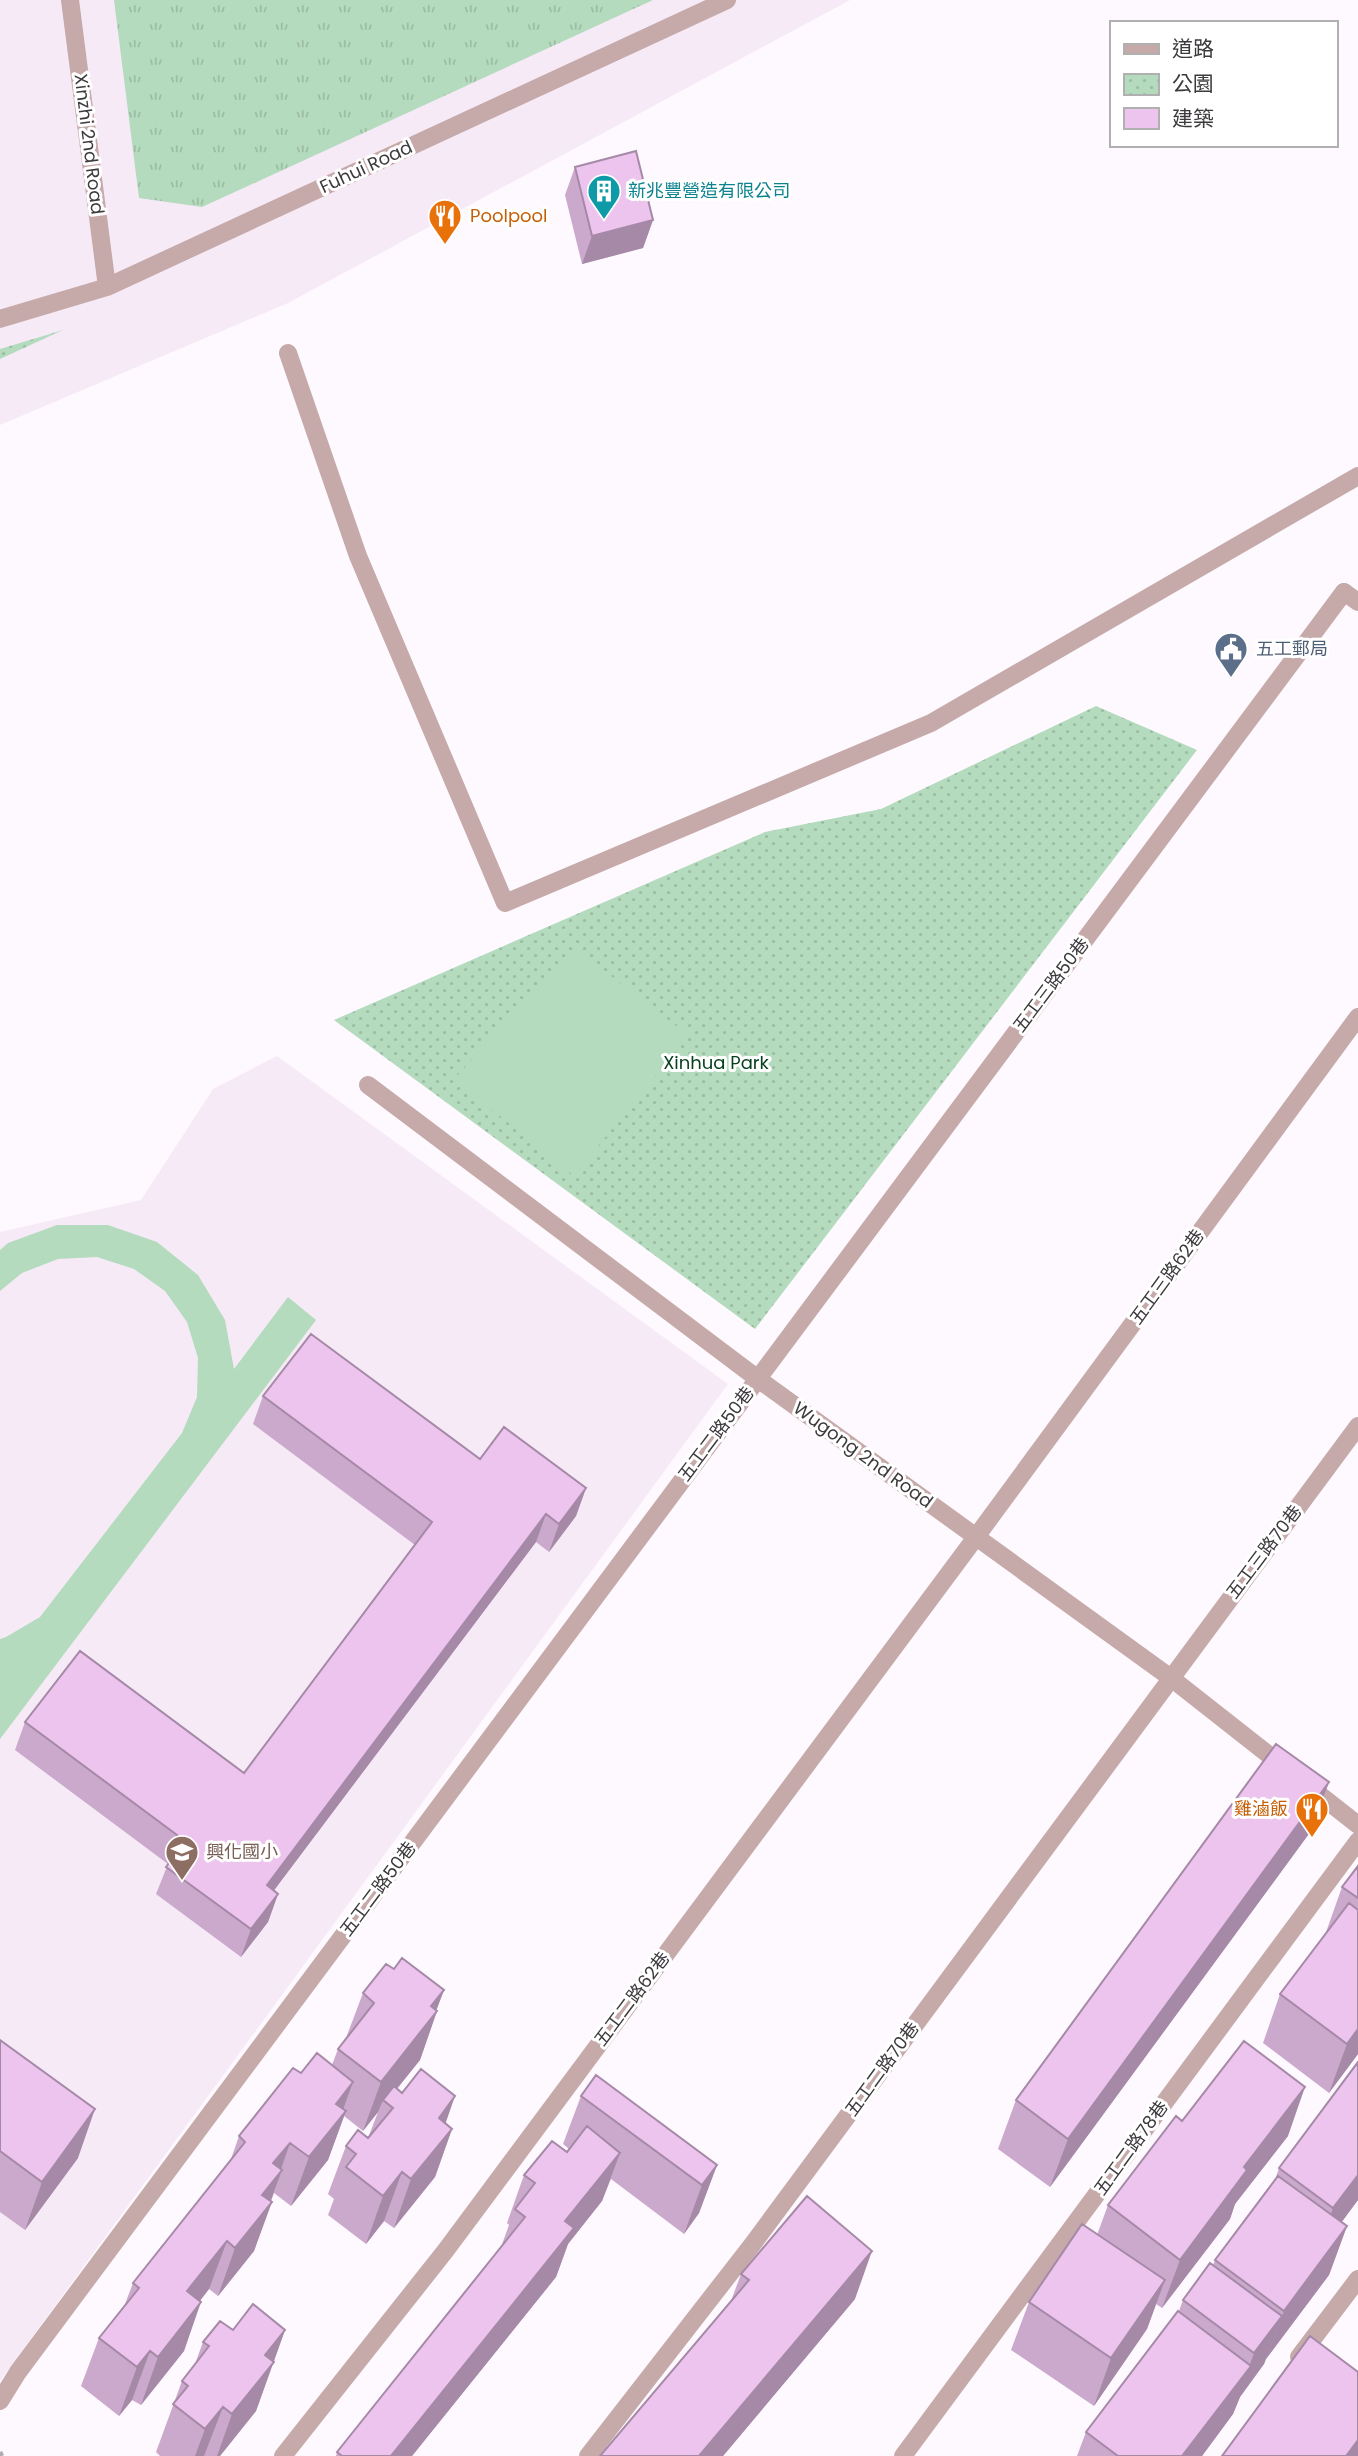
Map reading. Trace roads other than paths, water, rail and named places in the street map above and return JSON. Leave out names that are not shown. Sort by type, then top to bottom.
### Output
[{"type":"street","name":"Xinzhi 2nd Road","points":[[70,0],[107,287]]},
{"type":"street","name":"Fuhui Road","points":[[0,319],[107,287],[727,0]]},
{"type":"street","points":[[288,353],[358,556],[505,903],[931,723],[1358,476]]},
{"type":"street","name":"五工三路50巷","points":[[758,1379],[1351,597]]},
{"type":"street","name":"五工三路62巷","points":[[976,1537],[1358,1017]]},
{"type":"street","name":"Wugong 2nd Road","points":[[368,1085],[758,1379],[1171,1678],[1358,1825]]},
{"type":"street","name":"五工二路50巷","points":[[0,2401],[26,2361],[758,1379]]},
{"type":"street","name":"五工三路70巷","points":[[1171,1678],[1358,1426]]},
{"type":"street","name":"五工二路62巷","points":[[283,2456],[446,2250],[976,1537]]},
{"type":"street","name":"五工二路70巷","points":[[588,2456],[752,2245],[1171,1678]]},
{"type":"street","name":"五工二路78巷","points":[[903,2456],[1358,1841]]},
{"type":"street","points":[[1292,2367],[1358,2279]]},
{"type":"place","name":"新兆豐營造有限公司","points":[[604,221]]},
{"type":"place","name":"Poolpool","points":[[445,246]]},
{"type":"place","name":"五工郵局","points":[[1231,679]]},
{"type":"place","name":"雞滷飯","points":[[1312,1839]]},
{"type":"place","name":"興化國小","points":[[182,1882]]},
{"type":"park label","name":"Xinhua Park","points":[[716,1063]]}]
